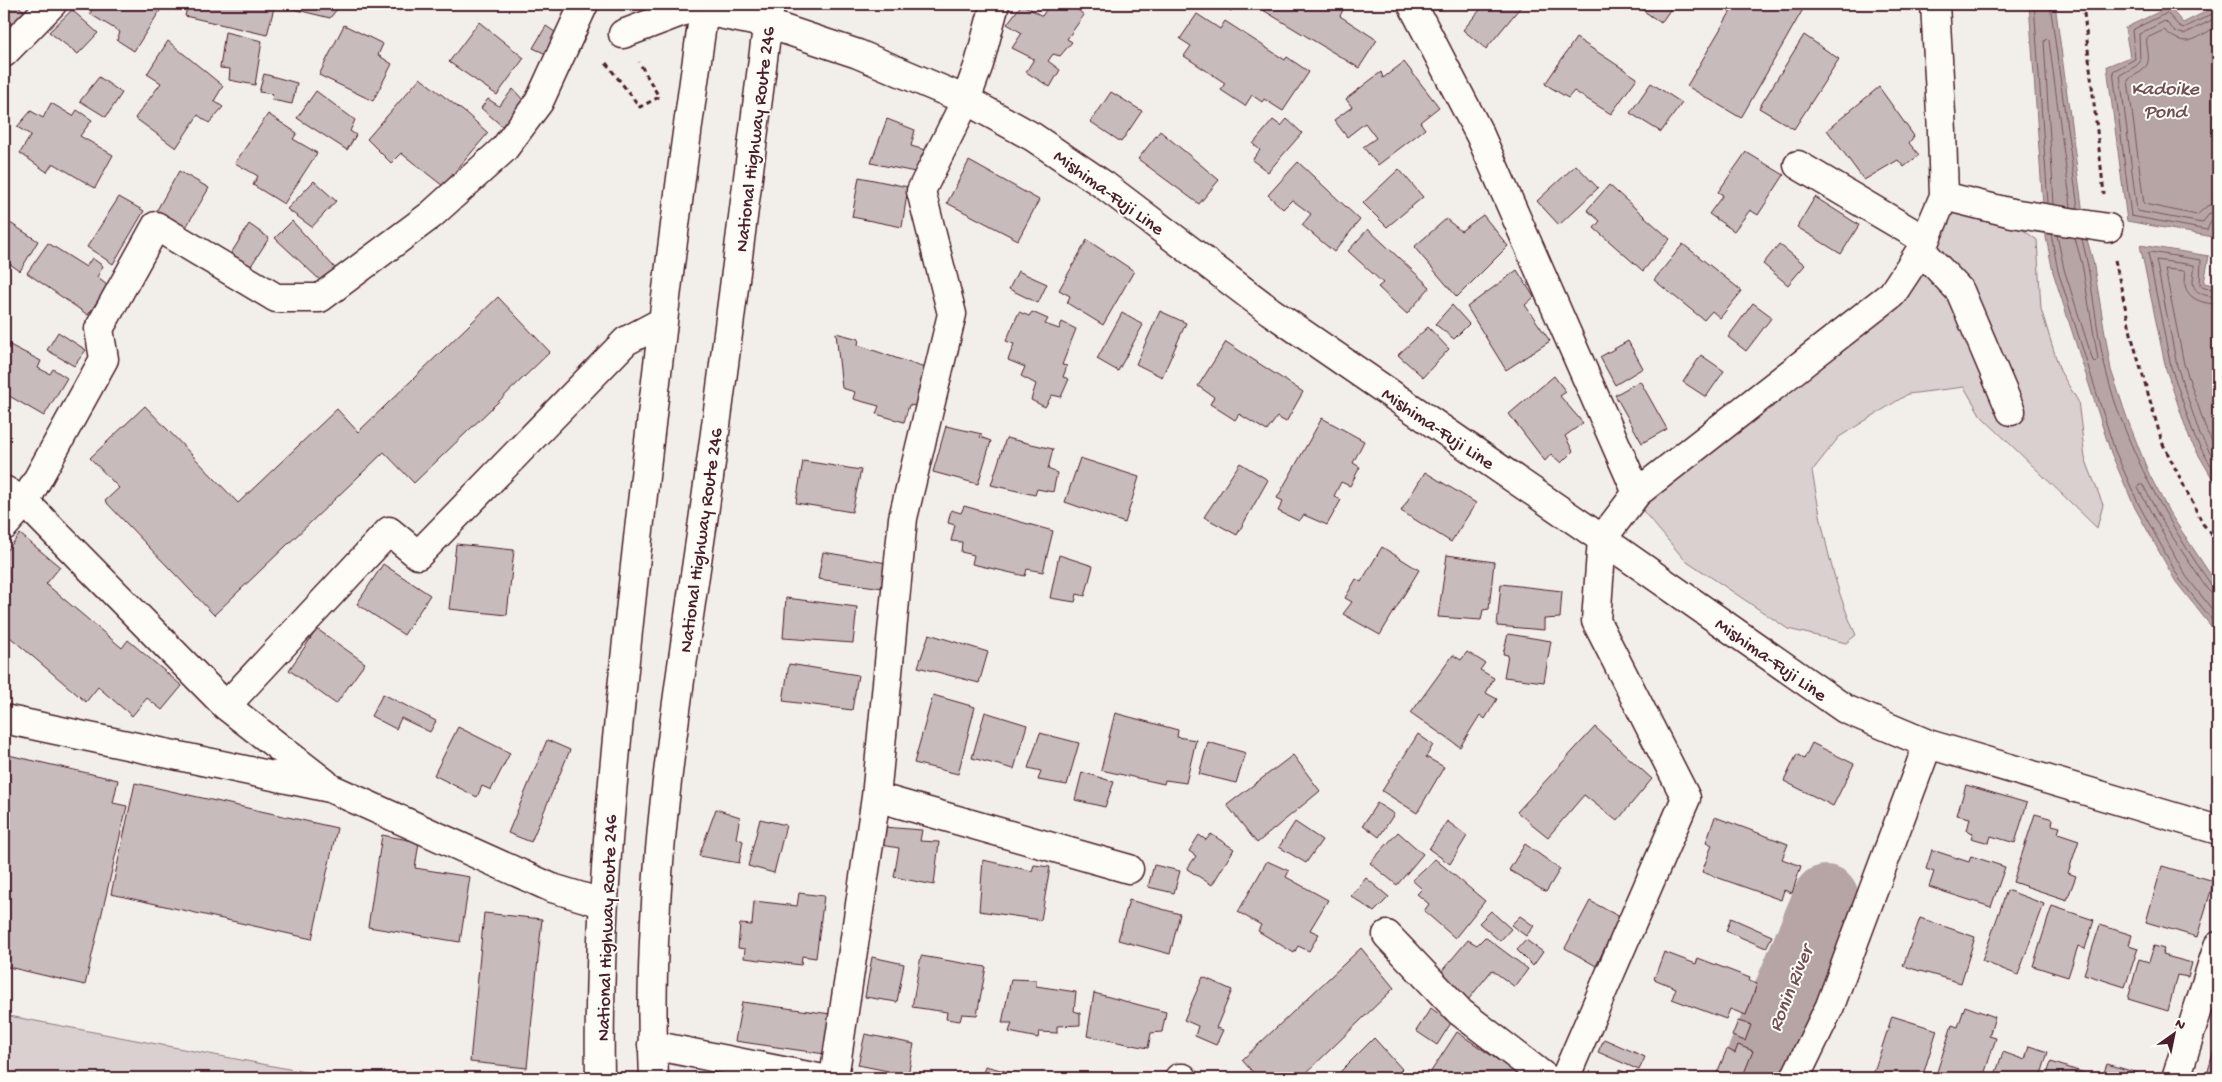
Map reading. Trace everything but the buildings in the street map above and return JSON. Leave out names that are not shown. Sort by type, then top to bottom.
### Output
[{"type":"main road","points":[[4,54],[52,4]]},
{"type":"main road","points":[[4,526],[15,496],[104,359],[99,329],[156,226],[276,298],[320,298],[431,215],[504,149],[539,102],[584,4]]},
{"type":"main road","name":"Mishima-Fuji Line","points":[[671,4],[707,5],[767,11],[858,54],[966,100],[1033,137],[1104,185],[1270,311],[1845,709],[1928,744],[2218,830]]},
{"type":"main road","points":[[834,1078],[876,797],[902,518],[952,314],[921,191],[966,100],[979,64],[995,4]]},
{"type":"main road","points":[[1412,4],[1480,135],[1637,493]]},
{"type":"main road","points":[[1565,1078],[1686,798],[1596,621],[1602,539],[1637,493],[1892,294],[1923,245],[1944,196],[1935,4]]},
{"type":"main road","points":[[623,34],[707,5]]},
{"type":"main road","name":"National Highway Route 246","points":[[600,1078],[599,1016],[602,903],[614,756],[662,322],[707,5]]},
{"type":"main road","name":"National Highway Route 246","points":[[654,1078],[652,1045],[654,946],[676,701],[717,420],[767,11]]},
{"type":"main road","points":[[1798,165],[1923,245],[1960,291],[2010,411]]},
{"type":"main road","points":[[1944,196],[2012,213],[2108,228]]},
{"type":"main road","points":[[226,706],[389,531],[418,555],[626,341],[662,322]]},
{"type":"main road","points":[[15,496],[121,596],[226,706],[330,788]]},
{"type":"main road","points":[[4,719],[330,788],[552,888],[602,903]]},
{"type":"main road","points":[[1795,1078],[1830,1006],[1928,744]]},
{"type":"main road","points":[[876,797],[1129,869]]},
{"type":"main road","points":[[1387,935],[1460,1012],[1546,1078]]},
{"type":"main road","points":[[2176,1078],[2218,946]]},
{"type":"main road","points":[[652,1045],[818,1078]]},
{"type":"path","points":[[2083,4],[2108,228],[2132,338],[2162,442],[2203,524],[2218,542]]},
{"type":"shaded area","points":[[1968,210],[2010,220],[2037,240],[2041,309],[2060,371],[2078,401],[2085,458],[2103,505],[2097,528],[1981,416],[1964,387],[1908,394],[1839,437],[1812,471],[1834,575],[1856,635],[1846,643],[1788,629],[1684,559],[1643,511],[1680,453],[1903,276],[1943,214]]},
{"type":"shaded area","points":[[4,1015],[336,1078],[4,1078]]},
{"type":"water","points":[[2029,4],[2055,4],[2086,236],[2093,261],[2111,370],[2149,474],[2169,512],[2218,586],[2218,635],[2176,582],[2135,508],[2111,453],[2053,272],[2046,237],[2042,193]]},
{"type":"water","name":"Kadoike Pond","points":[[2210,4],[2218,4],[2218,210],[2213,237],[2127,221],[2107,66],[2130,57],[2125,28],[2169,7],[2183,23],[2211,9]]},
{"type":"water","points":[[2140,245],[2209,256],[2204,283],[2218,286],[2218,488],[2190,440],[2166,369]]},
{"type":"waterway","name":"Ronin River","points":[[1751,1078],[1826,898]]}]
